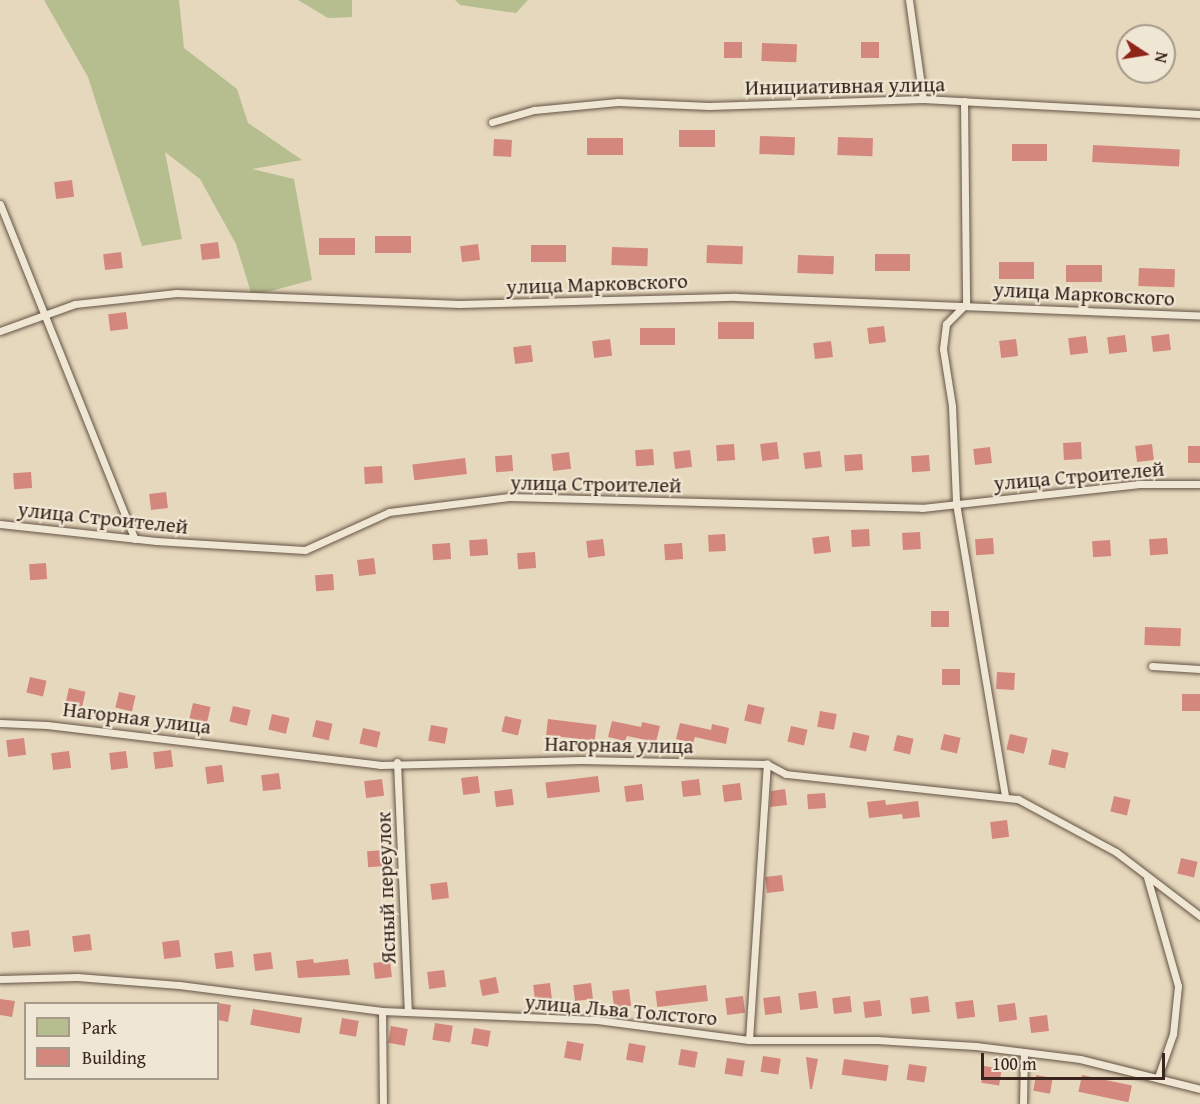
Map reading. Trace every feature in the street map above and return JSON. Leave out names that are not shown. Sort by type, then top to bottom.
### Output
[{"type":"lane","points":[[909,0],[923,99]]},
{"type":"lane","name":"Инициативная улица","points":[[492,122],[534,110],[618,102],[708,105],[923,99],[1200,114]]},
{"type":"lane","points":[[963,101],[966,304],[946,324],[943,349],[952,406],[956,503],[1005,797]]},
{"type":"lane","points":[[0,204],[135,539]]},
{"type":"lane","name":"улица Марковского","points":[[0,331],[75,304],[176,293],[460,304],[736,297],[966,304],[1200,316]]},
{"type":"lane","name":"улица Строителей","points":[[0,524],[135,539],[305,550],[389,512],[509,497],[922,508],[1138,484],[1200,484]]},
{"type":"lane","points":[[1152,666],[1200,669]]},
{"type":"lane","name":"Нагорная улица","points":[[0,723],[47,725],[380,765],[397,762],[767,764],[786,774],[1018,799],[1116,852],[1200,916]]},
{"type":"lane","name":"Ясный переулок","points":[[397,762],[408,1012]]},
{"type":"lane","points":[[749,1040],[767,764]]},
{"type":"lane","points":[[1147,877],[1178,987],[1173,1034],[1158,1077]]},
{"type":"lane","name":"улица Льва Толстого","points":[[0,979],[77,977],[179,985],[382,1011],[597,1020],[749,1040],[877,1040],[1024,1052],[1080,1059],[1200,1089]]},
{"type":"lane","points":[[382,1011],[383,1104]]},
{"type":"lane","points":[[1023,1104],[1024,1052]]},
{"type":"green space","points":[[44,0],[179,0],[184,48],[237,89],[248,123],[302,160],[252,169],[294,179],[312,280],[252,296],[236,244],[200,179],[165,152],[182,239],[142,246],[88,77]]},
{"type":"green space","points":[[298,0],[352,0],[352,17],[328,18]]},
{"type":"green space","points":[[455,0],[528,0],[516,13],[460,5]]},
{"type":"building","points":[[724,42],[742,42],[742,58],[724,58]]},
{"type":"building","points":[[861,42],[879,42],[879,58],[861,58]]},
{"type":"building","points":[[762,43],[797,44],[796,62],[761,61]]},
{"type":"building","points":[[679,130],[715,130],[715,147],[679,147]]},
{"type":"building","points":[[760,136],[795,137],[794,155],[759,154]]},
{"type":"building","points":[[838,137],[873,138],[872,156],[837,155]]},
{"type":"building","points":[[587,138],[623,138],[623,155],[587,155]]},
{"type":"building","points":[[494,139],[512,140],[511,157],[493,156]]},
{"type":"building","points":[[1012,144],[1047,144],[1047,161],[1012,161]]},
{"type":"building","points":[[1093,145],[1180,150],[1179,167],[1092,162]]},
{"type":"building","points":[[72,180],[74,197],[56,199],[54,182]]},
{"type":"building","points":[[375,236],[411,236],[411,253],[375,253]]},
{"type":"building","points":[[319,238],[355,238],[355,255],[319,255]]},
{"type":"building","points":[[218,242],[220,258],[202,260],[200,244]]},
{"type":"building","points":[[478,244],[480,260],[462,262],[460,246]]},
{"type":"building","points":[[531,245],[566,245],[566,262],[531,262]]},
{"type":"building","points":[[707,245],[743,246],[742,264],[706,263]]},
{"type":"building","points":[[612,247],[648,248],[647,266],[611,265]]},
{"type":"building","points":[[121,252],[123,268],[105,270],[103,254]]},
{"type":"building","points":[[875,254],[910,254],[910,271],[875,271]]},
{"type":"building","points":[[798,255],[834,256],[833,274],[797,273]]},
{"type":"building","points":[[999,262],[1034,262],[1034,279],[999,279]]},
{"type":"building","points":[[1066,265],[1102,265],[1102,282],[1066,282]]},
{"type":"building","points":[[1139,268],[1175,269],[1174,287],[1138,286]]},
{"type":"building","points":[[126,312],[128,329],[110,331],[108,314]]},
{"type":"building","points":[[718,322],[754,322],[754,339],[718,339]]},
{"type":"building","points":[[884,326],[886,342],[869,344],[867,328]]},
{"type":"building","points":[[640,328],[675,328],[675,345],[640,345]]},
{"type":"building","points":[[1169,334],[1171,350],[1153,352],[1151,336]]},
{"type":"building","points":[[1125,335],[1127,352],[1109,354],[1107,337]]},
{"type":"building","points":[[1086,336],[1088,353],[1070,355],[1068,338]]},
{"type":"building","points":[[610,339],[612,356],[594,358],[592,341]]},
{"type":"building","points":[[1016,339],[1018,356],[1001,358],[999,341]]},
{"type":"building","points":[[831,341],[833,357],[815,359],[813,343]]},
{"type":"building","points":[[531,345],[533,362],[515,364],[513,347]]},
{"type":"building","points":[[777,442],[779,459],[762,461],[760,444]]},
{"type":"building","points":[[1081,442],[1082,459],[1064,460],[1063,443]]},
{"type":"building","points":[[734,444],[735,460],[717,461],[716,445]]},
{"type":"building","points":[[1152,444],[1154,460],[1137,462],[1135,446]]},
{"type":"building","points":[[1188,446],[1200,446],[1200,463],[1188,463]]},
{"type":"building","points":[[990,447],[992,463],[975,465],[973,449]]},
{"type":"building","points":[[653,449],[654,465],[636,466],[635,450]]},
{"type":"building","points":[[690,450],[692,467],[675,469],[673,452]]},
{"type":"building","points":[[820,451],[822,467],[805,469],[803,453]]},
{"type":"building","points":[[569,452],[571,469],[553,471],[551,454]]},
{"type":"building","points":[[862,454],[863,470],[845,471],[844,455]]},
{"type":"building","points":[[512,455],[513,471],[496,472],[495,456]]},
{"type":"building","points":[[929,455],[930,471],[912,472],[911,456]]},
{"type":"building","points":[[465,458],[467,474],[414,480],[412,464]]},
{"type":"building","points":[[382,466],[383,483],[365,484],[364,467]]},
{"type":"building","points":[[31,472],[32,488],[14,489],[13,473]]},
{"type":"building","points":[[166,492],[168,508],[151,510],[149,494]]},
{"type":"building","points":[[869,529],[870,546],[852,547],[851,530]]},
{"type":"building","points":[[920,532],[921,549],[903,550],[902,533]]},
{"type":"building","points":[[725,534],[726,551],[709,552],[708,535]]},
{"type":"building","points":[[829,536],[831,552],[814,554],[812,538]]},
{"type":"building","points":[[993,538],[994,554],[976,555],[975,539]]},
{"type":"building","points":[[1167,538],[1168,554],[1150,555],[1149,539]]},
{"type":"building","points":[[487,539],[488,555],[470,556],[469,540]]},
{"type":"building","points":[[603,539],[605,556],[588,558],[586,541]]},
{"type":"building","points":[[1110,540],[1111,556],[1093,557],[1092,541]]},
{"type":"building","points":[[450,543],[451,559],[433,560],[432,544]]},
{"type":"building","points":[[682,543],[683,559],[665,560],[664,544]]},
{"type":"building","points":[[535,552],[536,568],[518,569],[517,553]]},
{"type":"building","points":[[374,558],[376,574],[359,576],[357,560]]},
{"type":"building","points":[[46,563],[47,579],[30,580],[29,564]]},
{"type":"building","points":[[333,574],[334,590],[316,591],[315,575]]},
{"type":"building","points":[[931,611],[949,611],[949,627],[931,627]]},
{"type":"building","points":[[1145,627],[1181,628],[1180,646],[1144,645]]},
{"type":"building","points":[[942,669],[960,669],[960,685],[942,685]]},
{"type":"building","points":[[997,672],[1015,673],[1014,690],[996,689]]},
{"type":"building","points":[[30,677],[47,681],[43,696],[26,693]]},
{"type":"building","points":[[69,688],[86,692],[82,707],[65,704]]},
{"type":"building","points":[[119,692],[136,696],[132,711],[115,708]]},
{"type":"building","points":[[1182,694],[1200,694],[1200,711],[1182,711]]},
{"type":"building","points":[[193,703],[211,707],[207,723],[189,719]]},
{"type":"building","points":[[748,704],[765,708],[761,724],[744,721]]},
{"type":"building","points":[[233,706],[251,710],[247,726],[229,722]]},
{"type":"building","points":[[820,711],[837,714],[834,730],[817,727]]},
{"type":"building","points":[[272,714],[290,718],[286,734],[268,730]]},
{"type":"building","points":[[505,716],[522,720],[518,735],[501,732]]},
{"type":"building","points":[[548,719],[597,725],[595,741],[546,735]]},
{"type":"building","points":[[316,720],[333,724],[329,740],[312,737]]},
{"type":"building","points":[[612,721],[641,727],[642,722],[660,726],[656,742],[627,736],[625,741],[608,737]]},
{"type":"building","points":[[680,723],[711,730],[712,724],[729,728],[726,744],[695,737],[693,743],[676,739]]},
{"type":"building","points":[[431,725],[448,728],[445,744],[428,741]]},
{"type":"building","points":[[791,726],[808,730],[804,745],[787,742]]},
{"type":"building","points":[[363,728],[381,732],[377,748],[359,744]]},
{"type":"building","points":[[853,732],[870,736],[866,751],[849,748]]},
{"type":"building","points":[[944,734],[961,738],[957,753],[940,750]]},
{"type":"building","points":[[1010,734],[1028,738],[1024,754],[1006,750]]},
{"type":"building","points":[[897,735],[914,739],[910,754],[893,751]]},
{"type":"building","points":[[24,738],[26,755],[8,757],[6,740]]},
{"type":"building","points":[[1052,749],[1069,753],[1065,768],[1048,765]]},
{"type":"building","points":[[171,750],[173,767],[155,769],[153,752]]},
{"type":"building","points":[[69,751],[71,768],[53,770],[51,753]]},
{"type":"building","points":[[126,751],[128,768],[111,770],[109,753]]},
{"type":"building","points":[[222,765],[224,782],[207,784],[205,767]]},
{"type":"building","points":[[279,773],[281,789],[263,791],[261,775]]},
{"type":"building","points":[[478,776],[480,793],[463,795],[461,778]]},
{"type":"building","points":[[598,776],[600,792],[547,798],[545,782]]},
{"type":"building","points":[[382,779],[384,796],[366,798],[364,781]]},
{"type":"building","points":[[699,779],[701,795],[683,797],[681,781]]},
{"type":"building","points":[[740,783],[742,800],[724,802],[722,785]]},
{"type":"building","points":[[642,784],[644,800],[626,802],[624,786]]},
{"type":"building","points":[[512,789],[514,805],[496,807],[494,791]]},
{"type":"building","points":[[785,789],[787,805],[770,807],[771,791]]},
{"type":"building","points":[[825,793],[826,808],[808,809],[807,794]]},
{"type":"building","points":[[1114,796],[1131,800],[1127,815],[1110,812]]},
{"type":"building","points":[[885,800],[886,805],[918,801],[920,817],[903,819],[902,814],[869,818],[867,802]]},
{"type":"building","points":[[1007,820],[1009,837],[992,839],[990,822]]},
{"type":"building","points":[[384,850],[385,866],[368,867],[367,851]]},
{"type":"building","points":[[1181,858],[1198,862],[1194,877],[1177,874]]},
{"type":"building","points":[[782,875],[784,891],[767,893],[765,877]]},
{"type":"building","points":[[447,882],[449,898],[432,900],[430,884]]},
{"type":"building","points":[[29,930],[31,946],[13,948],[11,932]]},
{"type":"building","points":[[90,934],[92,950],[74,952],[72,936]]},
{"type":"building","points":[[179,940],[181,957],[164,959],[162,942]]},
{"type":"building","points":[[232,951],[234,967],[216,969],[214,953]]},
{"type":"building","points":[[271,952],[273,969],[255,971],[253,954]]},
{"type":"building","points":[[313,959],[314,963],[348,959],[350,975],[298,978],[296,961]]},
{"type":"building","points":[[390,961],[392,977],[375,979],[373,963]]},
{"type":"building","points":[[444,970],[446,987],[429,989],[427,972]]},
{"type":"building","points":[[496,977],[499,993],[482,996],[479,980]]},
{"type":"building","points":[[550,983],[552,999],[535,1001],[533,985]]},
{"type":"building","points":[[591,983],[593,999],[575,1001],[573,985]]},
{"type":"building","points":[[706,985],[708,1001],[657,1007],[655,991]]},
{"type":"building","points":[[629,989],[631,1006],[614,1008],[612,991]]},
{"type":"building","points":[[816,991],[818,1008],[800,1010],[798,993]]},
{"type":"building","points":[[743,996],[745,1013],[727,1015],[725,998]]},
{"type":"building","points":[[780,996],[782,1013],[765,1015],[763,998]]},
{"type":"building","points":[[850,996],[852,1012],[834,1014],[832,998]]},
{"type":"building","points":[[928,996],[930,1012],[912,1014],[910,998]]},
{"type":"building","points":[[0,999],[15,1001],[12,1017],[0,1015]]},
{"type":"building","points":[[880,1000],[882,1016],[865,1018],[863,1002]]},
{"type":"building","points":[[973,1000],[975,1017],[957,1019],[955,1002]]},
{"type":"building","points":[[219,1003],[231,1005],[228,1022],[219,1020]]},
{"type":"building","points":[[1015,1003],[1017,1020],[999,1022],[997,1005]]},
{"type":"building","points":[[253,1009],[302,1018],[299,1033],[250,1025]]},
{"type":"building","points":[[1047,1015],[1049,1031],[1031,1033],[1029,1017]]},
{"type":"building","points":[[342,1018],[359,1021],[356,1037],[339,1034]]},
{"type":"building","points":[[435,1023],[453,1026],[450,1043],[432,1040]]},
{"type":"building","points":[[391,1026],[408,1029],[405,1046],[388,1043]]},
{"type":"building","points":[[474,1028],[491,1031],[488,1047],[471,1044]]},
{"type":"building","points":[[567,1041],[584,1044],[581,1061],[564,1058]]},
{"type":"building","points":[[629,1043],[646,1046],[643,1063],[626,1060]]},
{"type":"building","points":[[681,1049],[698,1052],[695,1068],[678,1065]]},
{"type":"building","points":[[763,1056],[781,1059],[778,1075],[760,1072]]},
{"type":"building","points":[[806,1057],[818,1059],[812,1089],[810,1089]]},
{"type":"building","points":[[727,1058],[745,1061],[742,1077],[724,1074]]},
{"type":"building","points":[[844,1059],[889,1065],[886,1081],[842,1075]]},
{"type":"building","points":[[909,1064],[927,1067],[924,1083],[906,1080]]},
{"type":"building","points":[[984,1066],[1002,1069],[999,1086],[981,1083]]},
{"type":"building","points":[[1036,1075],[1053,1078],[1050,1094],[1033,1091]]},
{"type":"building","points":[[1082,1075],[1132,1086],[1128,1102],[1078,1092]]}]
